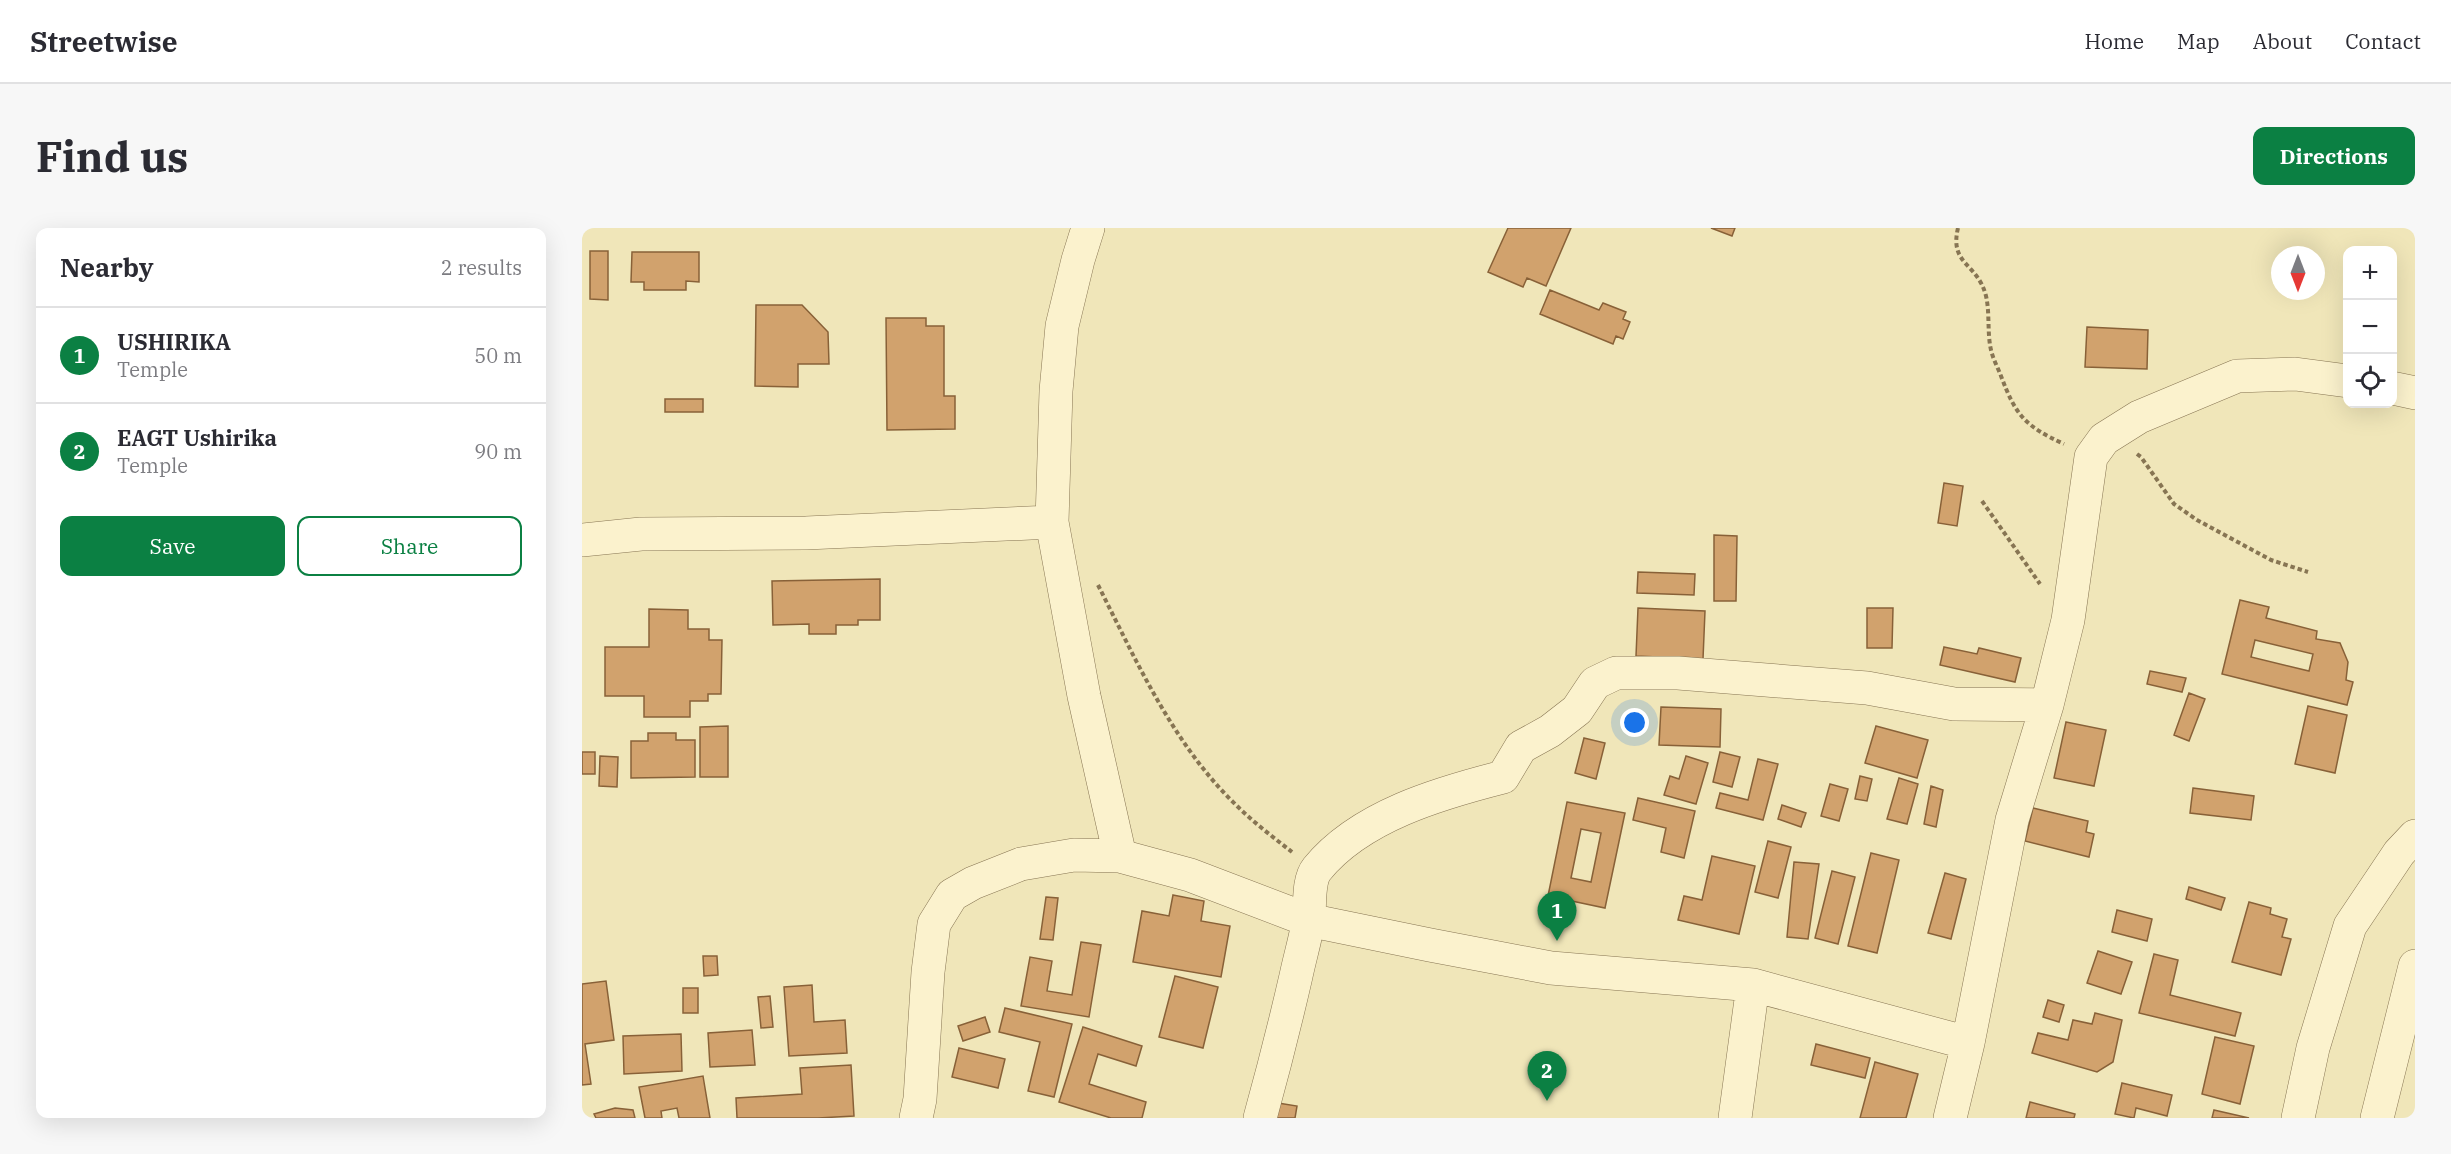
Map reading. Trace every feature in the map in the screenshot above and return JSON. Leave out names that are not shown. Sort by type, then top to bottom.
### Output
[{"type":"street","points":[[1088,228],[1062,326],[1056,391],[1052,522],[1084,696],[1120,856]]},
{"type":"street","points":[[1950,1118],[1968,1043],[2012,820],[2047,705],[2068,620],[2097,448],[2139,417],[2237,376],[2295,374],[2343,380]]},
{"type":"street","points":[[2397,389],[2415,393]]},
{"type":"street","points":[[582,540],[641,534],[806,533],[1052,522]]},
{"type":"street","points":[[1260,1118],[1279,1050],[1308,920],[1315,870],[1348,840],[1398,810],[1457,789],[1503,777],[1521,747],[1550,731],[1577,710],[1595,683],[1616,673],[1678,673],[1780,683],[1867,688],[1954,704],[2047,705]]},
{"type":"street","points":[[2298,1118],[2313,1048],[2350,926],[2399,853],[2415,836]]},
{"type":"street","points":[[916,1118],[920,1099],[928,972],[934,924],[952,895],[973,883],[1021,864],[1074,855],[1120,856],[1190,875],[1308,920],[1551,968],[1753,985],[1968,1043]]},
{"type":"street","points":[[2377,1118],[2415,966]]},
{"type":"street","points":[[1735,1118],[1753,985]]},
{"type":"path","points":[[1958,228],[1955,243],[1957,253],[1973,272],[1986,296],[1991,350],[2013,407],[2025,421],[2038,431],[2097,448],[2122,446],[2142,457],[2174,504],[2197,520],[2271,560],[2308,572]]},
{"type":"path","points":[[1982,501],[2068,620]]},
{"type":"path","points":[[1094,577],[1167,717],[1198,761],[1236,805],[1315,870]]},
{"type":"building","points":[[1508,228],[1571,228],[1546,286],[1527,278],[1523,287],[1488,272]]},
{"type":"building","points":[[1711,228],[1735,228],[1732,236]]},
{"type":"building","points":[[590,251],[608,251],[608,300],[590,299]]},
{"type":"building","points":[[632,252],[699,252],[699,282],[686,281],[686,290],[644,290],[644,282],[631,282]]},
{"type":"building","points":[[1550,290],[1599,310],[1603,303],[1626,312],[1623,319],[1630,322],[1623,339],[1616,336],[1613,344],[1540,314]]},
{"type":"building","points":[[756,305],[802,305],[828,332],[829,364],[798,364],[798,387],[755,386]]},
{"type":"building","points":[[886,318],[926,318],[926,326],[944,326],[944,396],[955,396],[955,429],[887,430]]},
{"type":"building","points":[[2087,327],[2148,330],[2147,369],[2085,367]]},
{"type":"building","points":[[665,399],[703,399],[703,412],[665,412]]},
{"type":"building","points":[[1944,483],[1963,486],[1957,526],[1938,523]]},
{"type":"building","points":[[1714,535],[1737,536],[1736,601],[1714,601]]},
{"type":"building","points":[[1638,572],[1695,574],[1694,595],[1637,593]]},
{"type":"building","points":[[880,579],[880,620],[858,620],[858,625],[836,625],[836,634],[809,634],[809,624],[773,625],[772,581]]},
{"type":"building","points":[[2240,600],[2269,607],[2266,618],[2317,631],[2316,639],[2340,643],[2348,662],[2346,680],[2353,682],[2347,705],[2222,674]],"holes":[[[2255,640],[2313,654],[2309,671],[2251,657]]]},
{"type":"building","points":[[1638,608],[1705,611],[1703,659],[1636,656]]},
{"type":"building","points":[[1867,608],[1893,608],[1892,648],[1867,648]]},
{"type":"building","points":[[649,609],[688,610],[688,629],[709,629],[709,640],[722,640],[721,694],[708,694],[708,701],[690,701],[690,717],[644,717],[644,696],[605,696],[605,647],[649,647]]},
{"type":"building","points":[[1944,647],[1977,654],[1979,648],[2021,658],[2015,682],[1940,665]]},
{"type":"building","points":[[2150,671],[2186,678],[2182,692],[2147,684]]},
{"type":"building","points":[[2189,693],[2205,699],[2189,741],[2174,735]]},
{"type":"building","points":[[2308,706],[2347,715],[2335,773],[2295,764]]},
{"type":"building","points":[[1661,707],[1721,709],[1720,747],[1659,745]]},
{"type":"building","points":[[2066,722],[2106,730],[2094,786],[2054,778]]},
{"type":"building","points":[[728,726],[728,777],[700,777],[700,727]]},
{"type":"building","points":[[1876,726],[1928,740],[1917,778],[1865,763]]},
{"type":"building","points":[[648,733],[676,733],[676,740],[695,740],[695,777],[631,778],[631,741],[648,741]]},
{"type":"building","points":[[1584,738],[1605,743],[1596,779],[1575,773]]},
{"type":"building","points":[[582,752],[595,752],[595,774],[582,774]]},
{"type":"building","points":[[1720,752],[1740,757],[1732,787],[1713,782]]},
{"type":"building","points":[[600,756],[618,757],[617,787],[599,786]]},
{"type":"building","points":[[1686,756],[1708,763],[1696,804],[1664,795],[1670,776],[1679,779]]},
{"type":"building","points":[[1758,759],[1778,764],[1763,820],[1716,808],[1720,793],[1748,800]]},
{"type":"building","points":[[1860,776],[1872,779],[1867,801],[1855,799]]},
{"type":"building","points":[[1899,778],[1918,784],[1907,824],[1887,819]]},
{"type":"building","points":[[1830,784],[1848,789],[1839,821],[1821,816]]},
{"type":"building","points":[[1931,786],[1943,790],[1936,827],[1924,824]]},
{"type":"building","points":[[2193,788],[2254,796],[2251,820],[2190,813]]},
{"type":"building","points":[[1638,798],[1695,811],[1684,858],[1661,852],[1666,828],[1633,820]]},
{"type":"building","points":[[1567,802],[1625,813],[1605,908],[1548,896]],"holes":[[[1581,829],[1601,833],[1591,882],[1571,878]]]},
{"type":"building","points":[[1782,805],[1806,813],[1801,827],[1778,819]]},
{"type":"building","points":[[2033,808],[2088,821],[2086,832],[2094,834],[2089,857],[2025,841]]},
{"type":"building","points":[[1768,841],[1791,847],[1778,898],[1755,892]]},
{"type":"building","points":[[1871,853],[1899,860],[1877,953],[1848,946]]},
{"type":"building","points":[[1712,856],[1755,866],[1739,934],[1678,920],[1684,896],[1702,900]]},
{"type":"building","points":[[1794,862],[1819,864],[1808,939],[1787,937]]},
{"type":"building","points":[[1832,871],[1855,877],[1838,944],[1815,938]]},
{"type":"building","points":[[1945,873],[1966,879],[1951,939],[1928,933]]},
{"type":"building","points":[[2189,887],[2225,898],[2221,910],[2186,899]]},
{"type":"building","points":[[1173,895],[1204,901],[1201,921],[1230,926],[1221,977],[1133,962],[1142,911],[1169,916]]},
{"type":"building","points":[[1046,897],[1058,898],[1053,940],[1040,939]]},
{"type":"building","points":[[2249,902],[2271,908],[2270,914],[2287,919],[2282,937],[2291,939],[2281,975],[2232,962]]},
{"type":"building","points":[[2117,910],[2152,919],[2147,941],[2112,932]]},
{"type":"building","points":[[1081,942],[1101,945],[1089,1017],[1021,1006],[1030,957],[1052,961],[1047,991],[1072,995]]},
{"type":"building","points":[[2098,951],[2132,962],[2121,994],[2087,983]]},
{"type":"building","points":[[2154,954],[2178,960],[2170,995],[2241,1013],[2235,1036],[2139,1013]]},
{"type":"building","points":[[703,956],[717,956],[718,975],[704,976]]},
{"type":"building","points":[[1175,976],[1218,987],[1203,1048],[1159,1037]]},
{"type":"building","points":[[606,981],[614,1040],[585,1044],[591,1084],[582,1085],[582,984]]},
{"type":"building","points":[[812,985],[814,1022],[845,1020],[847,1053],[789,1056],[784,987]]},
{"type":"building","points":[[683,988],[698,988],[698,1013],[683,1013]]},
{"type":"building","points":[[770,996],[773,1027],[761,1028],[758,997]]},
{"type":"building","points":[[2048,1000],[2064,1005],[2059,1022],[2043,1017]]},
{"type":"building","points":[[1005,1008],[1072,1024],[1054,1097],[1028,1091],[1040,1042],[999,1032]]},
{"type":"building","points":[[2095,1013],[2122,1020],[2113,1062],[2097,1072],[2032,1053],[2038,1033],[2068,1040],[2073,1020],[2092,1024]]},
{"type":"building","points":[[985,1017],[990,1032],[963,1041],[958,1026]]},
{"type":"building","points":[[1083,1027],[1142,1046],[1136,1066],[1098,1054],[1089,1084],[1146,1102],[1142,1118],[1111,1118],[1059,1102]]},
{"type":"building","points":[[752,1030],[755,1065],[710,1067],[708,1033]]},
{"type":"building","points":[[681,1034],[682,1071],[624,1074],[623,1036]]},
{"type":"building","points":[[2215,1037],[2254,1046],[2240,1104],[2202,1094]]},
{"type":"building","points":[[1816,1044],[1870,1058],[1865,1078],[1811,1065]]},
{"type":"building","points":[[959,1048],[1005,1059],[998,1088],[952,1077]]},
{"type":"building","points":[[1875,1062],[1918,1074],[1906,1118],[1860,1118]]},
{"type":"building","points":[[851,1065],[854,1116],[737,1118],[736,1098],[802,1094],[800,1068]]},
{"type":"building","points":[[703,1076],[710,1118],[679,1118],[677,1108],[661,1111],[662,1118],[645,1118],[639,1087]]},
{"type":"building","points":[[2122,1083],[2172,1095],[2167,1116],[2136,1108],[2134,1118],[2115,1114]]},
{"type":"building","points":[[2030,1102],[2075,1114],[2074,1118],[2026,1118]]},
{"type":"building","points":[[1278,1103],[1297,1106],[1295,1118],[1275,1118]]},
{"type":"building","points":[[615,1108],[633,1110],[635,1118],[596,1118],[594,1114]]},
{"type":"building","points":[[2214,1110],[2249,1118],[2212,1118]]},
{"type":"place","name":"USHIRIKA","points":[[1557,941]]},
{"type":"place","name":"EAGT Ushirika","points":[[1547,1101]]}]
